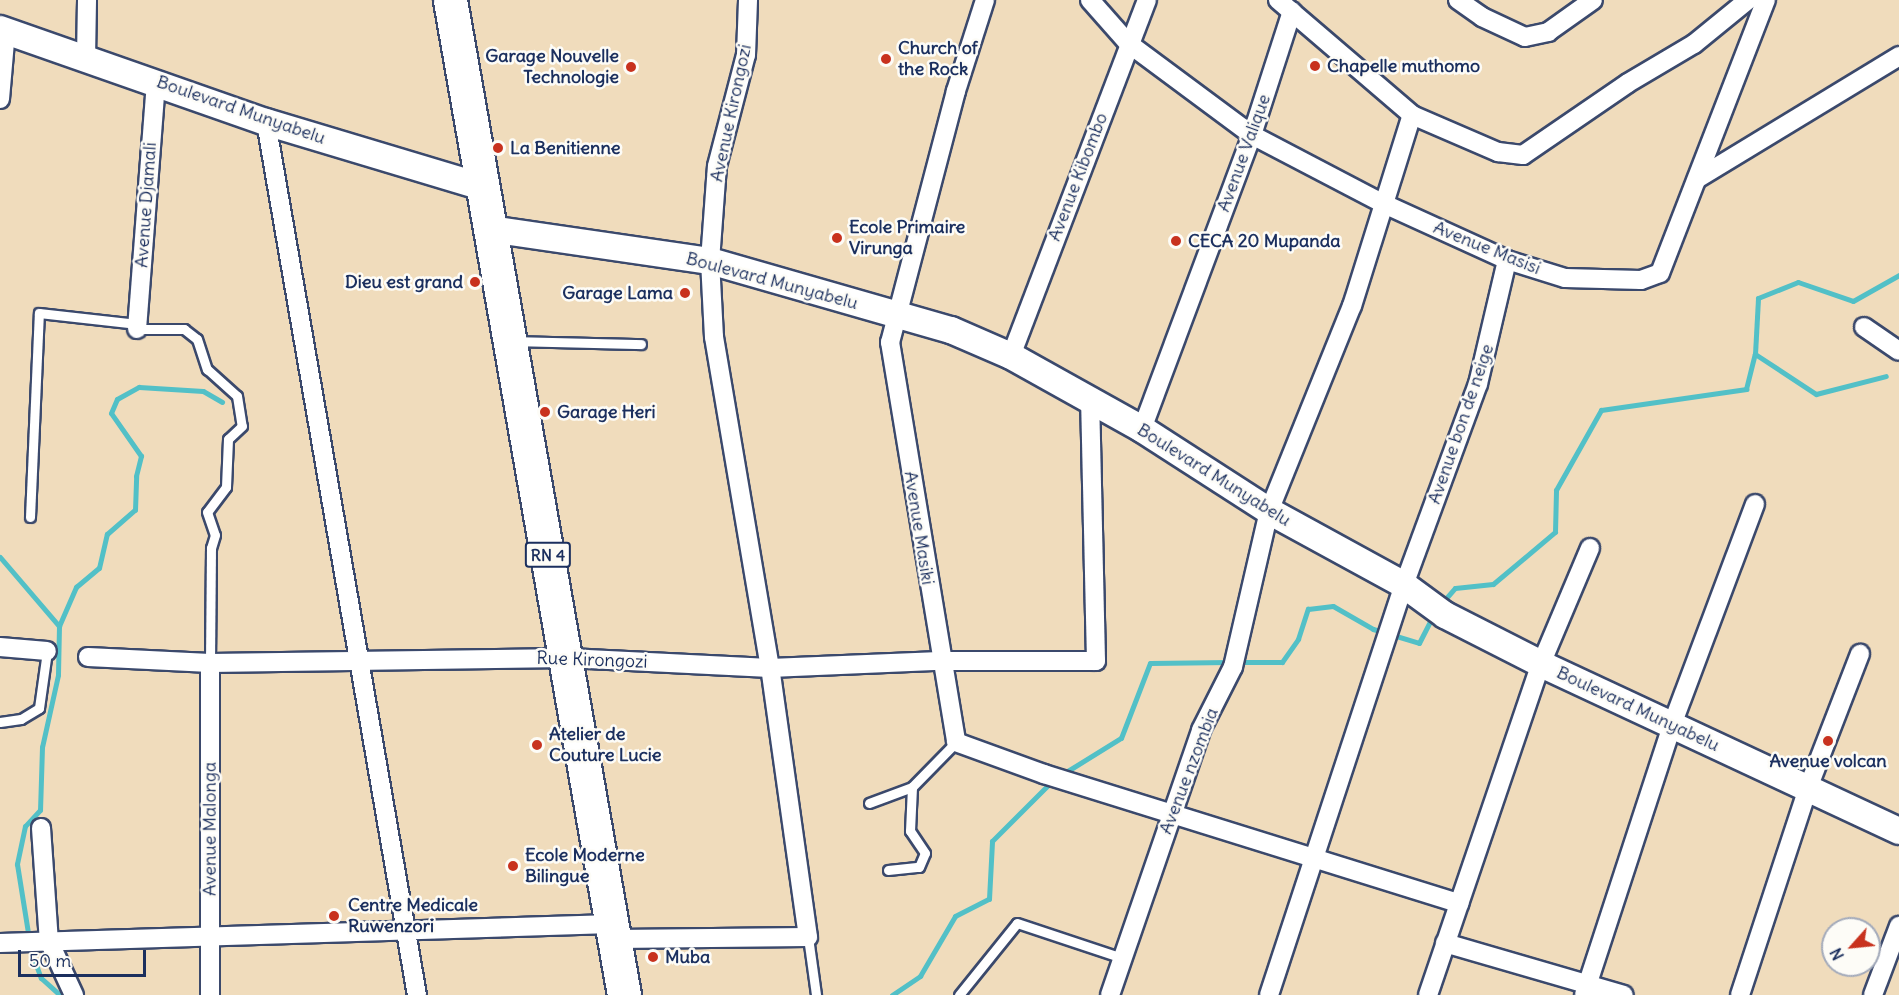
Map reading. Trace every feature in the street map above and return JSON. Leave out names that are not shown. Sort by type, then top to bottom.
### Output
[{"type":"highway","name":"RN 4","points":[[450,0],[567,658],[624,995]]},
{"type":"street","points":[[86,58],[87,0]]},
{"type":"street","name":"Avenue Kirongozi","points":[[748,0],[746,54],[717,166],[710,261],[714,338],[770,668],[808,937]]},
{"type":"street","name":"Avenue Masiki","points":[[956,742],[940,661],[890,342],[895,314],[956,91],[985,0]]},
{"type":"street","name":"Avenue Masisi","points":[[1090,0],[1128,43],[1252,135],[1382,203],[1508,260],[1565,278],[1650,278],[1660,273],[1766,0]]},
{"type":"street","name":"Avenue Kibombo","points":[[1011,356],[1128,43],[1147,0]]},
{"type":"street","points":[[1458,0],[1482,17],[1525,37],[1548,32],[1593,0]]},
{"type":"street","points":[[1285,6],[1412,115],[1498,152],[1523,155],[1628,83],[1694,44],[1748,0]]},
{"type":"street","name":"Avenue Valique","points":[[1142,429],[1252,135],[1285,6]]},
{"type":"street","points":[[0,99],[3,30]]},
{"type":"street","name":"Boulevard Munyabelu","points":[[3,30],[156,81],[266,122],[483,187]]},
{"type":"street","points":[[1697,179],[1899,56]]},
{"type":"street","name":"Avenue Djamali","points":[[137,327],[156,81]]},
{"type":"street","name":"Avenue nzombia","points":[[1110,995],[1202,730],[1234,658],[1269,511],[1352,306],[1382,203],[1412,115]]},
{"type":"street","points":[[266,122],[362,663],[417,995]]},
{"type":"street","name":"Boulevard Munyabelu","points":[[490,229],[710,261],[951,330],[1011,356],[1142,429],[1269,511],[1404,585],[1438,610],[1541,664],[1899,831]]},
{"type":"street","name":"Avenue bon de neige","points":[[1269,995],[1395,622],[1404,585],[1478,384],[1508,260]]},
{"type":"street","points":[[1864,327],[1899,351]]},
{"type":"street","name":"Rue Kirongozi","points":[[88,657],[210,663],[362,663],[567,658],[770,668],[940,661],[1096,661],[1090,400]]},
{"type":"street","points":[[1585,990],[1672,724],[1755,504]]},
{"type":"street","points":[[1428,995],[1541,664],[1590,548]]},
{"type":"street","points":[[0,647],[48,651]]},
{"type":"street","points":[[1740,995],[1808,788],[1860,654]]},
{"type":"street","name":"Avenue Malonga","points":[[210,663],[210,995]]},
{"type":"street","points":[[956,742],[1044,774],[1459,903]]},
{"type":"street","points":[[41,828],[35,941],[74,995]]},
{"type":"street","points":[[1873,995],[1899,926]]},
{"type":"street","points":[[0,943],[405,928],[808,937]]},
{"type":"street","points":[[1445,943],[1585,990],[1624,995]]},
{"type":"lane","points":[[30,517],[39,313],[137,327],[184,330],[197,339],[207,369],[237,396],[242,426],[228,439],[226,487],[207,512],[215,535],[211,548],[210,663]]},
{"type":"lane","points":[[509,341],[641,344]]},
{"type":"lane","points":[[0,722],[21,719],[39,708],[48,651]]},
{"type":"lane","points":[[869,803],[912,787],[956,742]]},
{"type":"lane","points":[[888,870],[919,867],[925,853],[910,831],[912,787]]},
{"type":"lane","points":[[959,995],[1017,923],[1122,958]]},
{"type":"lane","points":[[808,937],[816,995]]},
{"type":"waterway","points":[[1441,604],[1455,588],[1493,584],[1555,532],[1556,490],[1601,410],[1746,389],[1755,354],[1758,298],[1798,282],[1853,301],[1899,275]]},
{"type":"waterway","points":[[1755,354],[1816,394],[1886,376]]},
{"type":"waterway","points":[[59,626],[76,587],[99,568],[107,534],[135,510],[136,476],[141,456],[111,413],[117,399],[139,387],[203,391],[222,402]]},
{"type":"waterway","points":[[0,557],[59,626],[58,675],[42,747],[40,810],[25,826],[17,864],[31,951],[41,978],[60,995]]},
{"type":"waterway","points":[[1239,662],[1282,662],[1298,639],[1308,609],[1333,606],[1373,629],[1419,643],[1434,614]]},
{"type":"waterway","points":[[1061,775],[1121,738],[1150,663],[1229,662]]},
{"type":"waterway","points":[[892,995],[920,976],[955,916],[989,899],[992,841],[1053,780]]},
{"type":"place","name":"Church of the Rock","points":[[886,59]]},
{"type":"place","name":"Chapelle muthomo","points":[[1315,66]]},
{"type":"place","name":"Garage Nouvelle Technologie","points":[[631,67]]},
{"type":"place","name":"La Benitienne","points":[[498,148]]},
{"type":"place","name":"Ecole Primaire Virunga","points":[[837,238]]},
{"type":"place","name":"CECA 20 Mupanda","points":[[1176,241]]},
{"type":"place","name":"Dieu est grand","points":[[475,282]]},
{"type":"place","name":"Garage Lama","points":[[685,293]]},
{"type":"place","name":"Garage Heri","points":[[545,412]]},
{"type":"place","name":"Avenue volcan","points":[[1828,741]]},
{"type":"place","name":"Atelier de Couture Lucie","points":[[537,745]]},
{"type":"place","name":"Ecole Moderne Bilingue","points":[[513,866]]},
{"type":"place","name":"Centre Medicale Ruwenzori","points":[[334,916]]},
{"type":"place","name":"Muba","points":[[653,957]]}]
